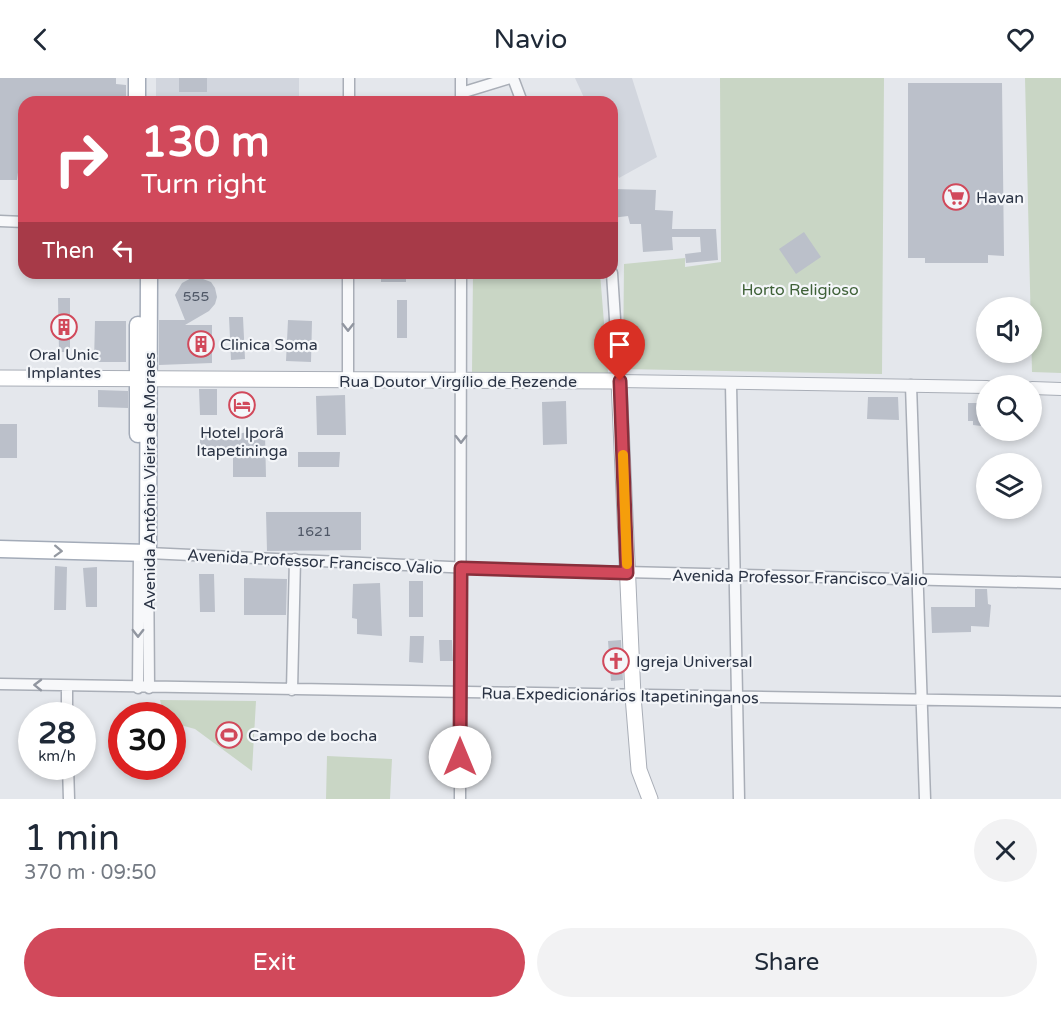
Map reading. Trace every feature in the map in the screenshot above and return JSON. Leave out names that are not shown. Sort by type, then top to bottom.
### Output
[{"type":"main road","name":"Avenida Antônio Vieira de Moraes","points":[[138,279],[143,379],[143,553]]},
{"type":"main road","name":"Avenida Antônio Vieira de Moraes","points":[[143,379],[149,279]]},
{"type":"main road","name":"Rua Doutor Virgílio de Rezende","points":[[0,378],[620,381]]},
{"type":"main road","points":[[620,381],[633,696],[639,770],[650,799]]},
{"type":"main road","name":"Avenida Professor Francisco Valio","points":[[0,549],[143,553]]},
{"type":"street","points":[[349,78],[349,96]]},
{"type":"street","points":[[460,78],[461,96]]},
{"type":"street","points":[[464,96],[511,78],[519,96]]},
{"type":"street","points":[[0,221],[18,222]]},
{"type":"street","points":[[348,279],[348,380]]},
{"type":"street","points":[[460,279],[460,799]]},
{"type":"street","points":[[612,279],[620,381]]},
{"type":"street","name":"Rua Doutor Virgílio de Rezende","points":[[620,381],[976,387]]},
{"type":"street","points":[[731,384],[739,799]]},
{"type":"street","points":[[911,386],[925,799]]},
{"type":"street","points":[[1042,388],[1061,389]]},
{"type":"street","name":"Avenida Professor Francisco Valio","points":[[143,553],[461,568],[1061,583]]},
{"type":"street","name":"Avenida Antônio Vieira de Moraes","points":[[143,553],[144,688]]},
{"type":"street","points":[[292,690],[295,559]]},
{"type":"street","name":"Rua Expedicionários Itapetininganos","points":[[0,684],[1061,702]]},
{"type":"street","points":[[67,686],[67,702]]},
{"type":"street","points":[[68,780],[69,799]]},
{"type":"shaded area","points":[[156,78],[299,78],[299,96],[156,96]]},
{"type":"shaded area","points":[[575,78],[632,78],[657,157],[619,178],[618,96],[583,96]]},
{"type":"green space","name":"Horto Religioso","points":[[720,78],[884,78],[882,374],[623,369],[624,264],[685,258],[685,267],[721,262]]},
{"type":"green space","points":[[1025,78],[1061,78],[1061,373],[1032,372],[1032,363],[1042,363],[1042,297],[1030,297]]},
{"type":"green space","points":[[473,279],[600,279],[608,373],[472,372]]},
{"type":"green space","name":"Campo de bocha","points":[[160,700],[256,701],[252,771],[195,729],[186,727],[186,702],[161,702]]},
{"type":"green space","points":[[327,756],[392,759],[390,799],[326,799]]},
{"type":"building","points":[[0,78],[116,78],[116,84],[126,85],[126,96],[18,96],[17,180],[0,180]]},
{"type":"building","points":[[179,78],[207,78],[207,92],[179,92]]},
{"type":"building","name":"Havan","points":[[908,83],[1002,83],[1004,256],[988,255],[988,263],[925,263],[925,258],[908,258]]},
{"type":"building","points":[[618,189],[656,190],[655,210],[673,211],[672,229],[716,229],[718,260],[686,263],[685,254],[701,252],[700,237],[672,237],[673,250],[643,252],[641,224],[630,224],[628,216],[618,217]]},
{"type":"building","points":[[804,232],[821,257],[796,274],[779,249]]},
{"type":"building","points":[[189,279],[203,279],[211,282],[215,288],[217,297],[215,304],[209,311],[185,325],[212,325],[212,363],[159,365],[159,320],[185,320],[175,295],[182,283]]},
{"type":"building","points":[[381,279],[406,279],[406,282],[381,282]]},
{"type":"building","name":"Oral Unic Implantes","points":[[58,298],[70,298],[70,352],[59,352]]},
{"type":"building","points":[[397,300],[407,300],[407,338],[397,338]]},
{"type":"building","points":[[229,317],[243,317],[245,359],[231,360]]},
{"type":"building","points":[[288,320],[312,321],[311,362],[286,361]]},
{"type":"building","points":[[95,321],[126,321],[126,362],[94,362]]},
{"type":"building","points":[[199,389],[217,389],[217,415],[200,415]]},
{"type":"building","points":[[98,390],[128,391],[128,408],[98,407]]},
{"type":"building","points":[[345,395],[346,435],[317,435],[316,396]]},
{"type":"building","points":[[868,397],[898,397],[899,420],[867,419]]},
{"type":"building","points":[[566,401],[567,444],[543,445],[542,402]]},
{"type":"building","points":[[968,403],[976,403],[976,425],[973,425],[973,421],[968,421]]},
{"type":"building","points":[[0,424],[17,424],[17,458],[0,458]]},
{"type":"building","points":[[259,429],[261,433],[265,433],[266,477],[233,477],[233,454],[200,454],[200,430],[231,430],[230,436]]},
{"type":"building","points":[[298,452],[340,452],[339,467],[298,467]]},
{"type":"building","points":[[266,512],[361,512],[361,550],[267,551]]},
{"type":"building","points":[[55,566],[67,567],[66,610],[54,610]]},
{"type":"building","points":[[97,567],[97,607],[86,607],[83,568]]},
{"type":"building","points":[[199,574],[214,574],[215,612],[200,612]]},
{"type":"building","points":[[244,578],[287,579],[286,615],[244,615]]},
{"type":"building","points":[[409,581],[423,581],[423,617],[409,617]]},
{"type":"building","points":[[380,583],[382,636],[357,634],[357,619],[352,618],[353,584]]},
{"type":"building","points":[[975,589],[987,589],[988,604],[991,605],[989,627],[971,626],[971,632],[932,633],[931,607],[975,607]]},
{"type":"building","points":[[410,636],[424,636],[423,663],[409,662]]},
{"type":"building","points":[[439,640],[452,640],[453,661],[440,661]]},
{"type":"building","name":"Igreja Universal","points":[[621,640],[623,680],[611,681],[608,641]]},
{"type":"slow traffic","points":[[623,455],[627,564]]},
{"type":"place","name":"Havan","points":[[956,197]]},
{"type":"place","name":"Oral Unic Implantes","points":[[64,327]]},
{"type":"place","name":"Clinica Soma","points":[[201,344]]},
{"type":"place","name":"Hotel Iporã Itapetininga","points":[[242,405]]},
{"type":"place","name":"Igreja Universal","points":[[616,661]]},
{"type":"place","name":"Campo de bocha","points":[[229,735]]},
{"type":"route","points":[[460,757],[461,568],[627,573],[620,381]]}]
